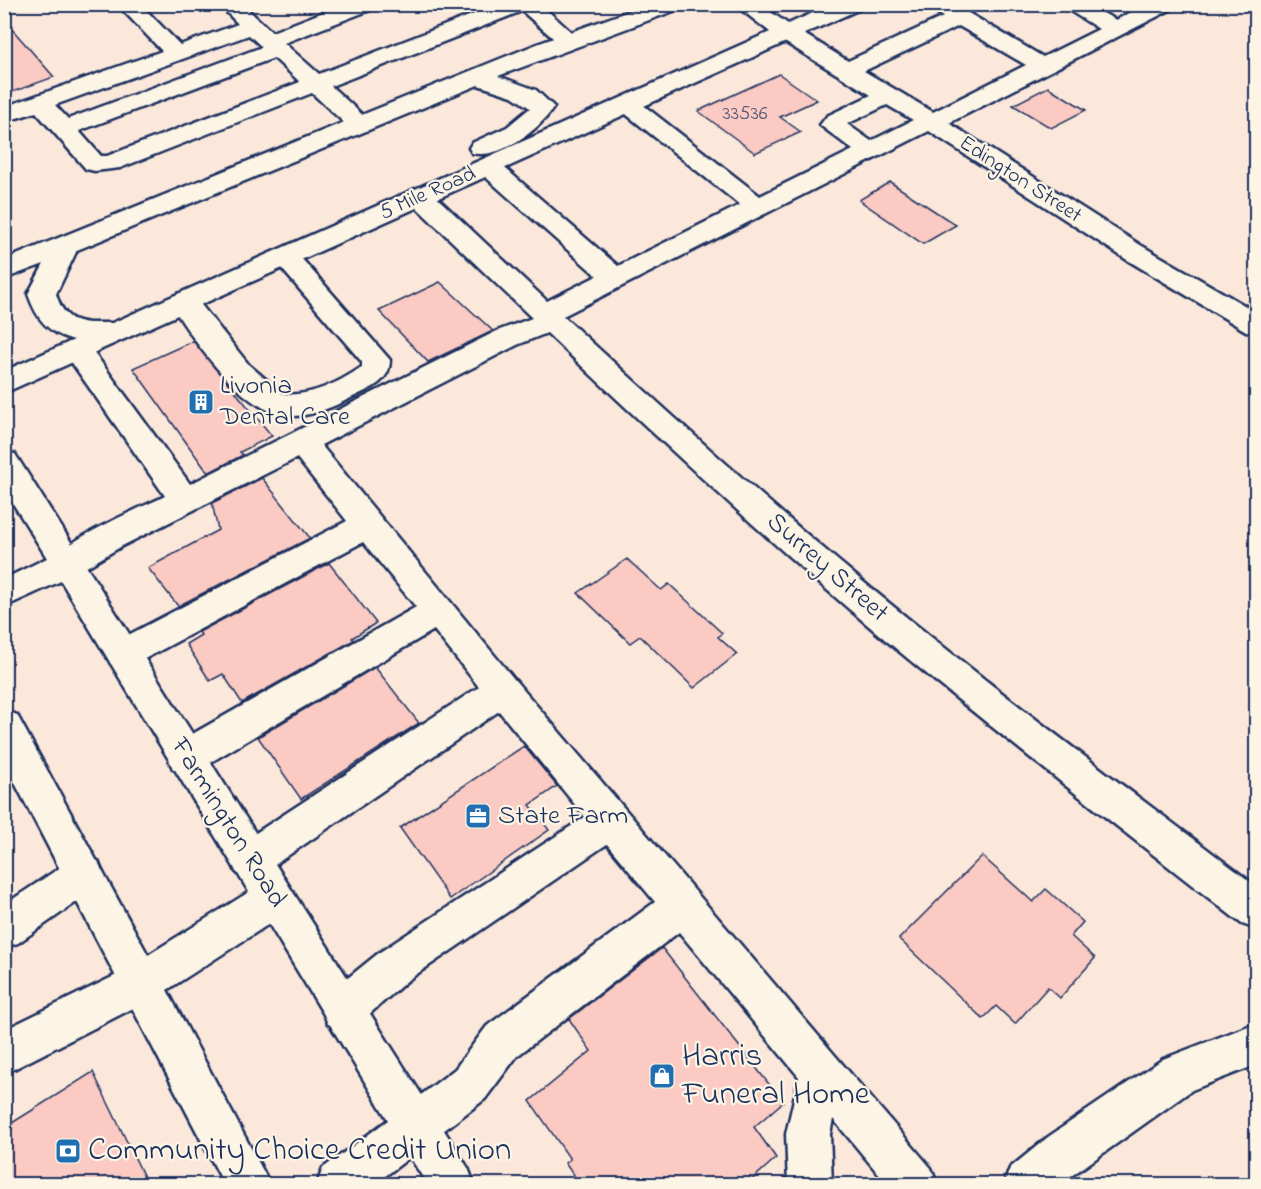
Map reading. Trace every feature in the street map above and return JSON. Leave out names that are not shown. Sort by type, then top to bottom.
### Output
[{"type":"main road","points":[[127,4],[176,53]]},
{"type":"main road","points":[[230,4],[360,125]]},
{"type":"main road","points":[[63,129],[266,39],[365,4]]},
{"type":"main road","points":[[40,102],[95,164],[111,164],[521,4]]},
{"type":"main road","points":[[527,4],[569,40]]},
{"type":"main road","points":[[4,270],[476,77],[569,40],[671,4]]},
{"type":"main road","name":"Edington Street","points":[[744,4],[786,33],[889,95],[1124,246],[1257,324]]},
{"type":"main road","name":"5 Mile Road","points":[[4,383],[630,106],[852,4]]},
{"type":"main road","points":[[938,4],[1043,66]]},
{"type":"main road","points":[[1069,4],[1116,29]]},
{"type":"main road","points":[[4,594],[111,537],[303,443],[329,426],[546,318],[616,278],[1164,4]]},
{"type":"main road","points":[[846,71],[960,17]]},
{"type":"main road","points":[[4,115],[176,53],[266,39]]},
{"type":"main road","points":[[184,303],[255,390],[274,402],[299,406],[318,402],[369,378],[376,370],[376,360],[292,255],[329,216],[516,132],[536,118],[542,107],[533,97],[476,77]]},
{"type":"main road","points":[[870,151],[832,125],[835,121],[889,95]]},
{"type":"main road","points":[[630,106],[758,207]]},
{"type":"main road","points":[[489,168],[616,278]]},
{"type":"main road","name":"Surrey Street","points":[[421,198],[546,318],[837,579],[1052,754],[1257,910]]},
{"type":"main road","points":[[66,245],[42,294],[46,312],[60,326],[81,333],[115,333]]},
{"type":"main road","points":[[77,350],[185,501]]},
{"type":"main road","points":[[303,443],[367,525],[610,821],[915,1185]]},
{"type":"main road","name":"Farmington Road","points":[[4,462],[452,1185]]},
{"type":"main road","points":[[123,654],[367,525]]},
{"type":"main road","points":[[186,757],[438,611]]},
{"type":"main road","points":[[250,859],[502,690]]},
{"type":"main road","points":[[4,726],[248,1185]]},
{"type":"main road","points":[[343,1009],[394,966],[610,821]]},
{"type":"main road","points":[[4,929],[84,874]]},
{"type":"main road","points":[[4,1053],[141,983],[274,898]]},
{"type":"main road","points":[[339,1185],[470,1084],[502,1041],[682,906]]},
{"type":"main road","points":[[1026,1185],[1064,1153],[1178,1074],[1257,1044]]},
{"type":"main road","points":[[810,1185],[808,1134],[821,1072]]},
{"type":"building","points":[[4,20],[54,77],[4,95]]},
{"type":"building","points":[[779,74],[817,100],[780,117],[801,132],[755,153],[698,111]]},
{"type":"building","points":[[1048,87],[1086,110],[1051,128],[1013,105]]},
{"type":"building","points":[[890,182],[956,225],[923,244],[859,200]]},
{"type":"building","points":[[440,282],[493,331],[428,362],[379,311]]},
{"type":"building","name":"Livonia Dental Care","points":[[193,341],[272,436],[240,452],[243,455],[208,473],[133,368]]},
{"type":"building","points":[[262,478],[310,538],[178,606],[148,568],[218,530],[212,503]]},
{"type":"building","points":[[627,559],[661,590],[669,584],[722,633],[718,637],[737,654],[694,688],[640,636],[630,643],[578,593]]},
{"type":"building","points":[[329,563],[376,623],[352,638],[354,640],[242,703],[223,674],[210,681],[186,644],[201,635],[199,632]]},
{"type":"building","points":[[375,667],[419,723],[301,799],[258,737]]},
{"type":"building","name":"State Farm","points":[[524,746],[557,786],[530,805],[549,830],[450,899],[400,828]]},
{"type":"building","points":[[982,856],[1033,902],[1046,889],[1083,922],[1071,936],[1095,958],[1060,998],[1048,987],[1015,1024],[996,1006],[983,1019],[899,939]]},
{"type":"building","name":"Harris Funeral Home","points":[[662,948],[783,1102],[754,1127],[776,1158],[746,1185],[580,1185],[565,1163],[570,1159],[530,1101],[591,1051],[569,1019]]},
{"type":"building","name":"Community Choice Credit Union","points":[[93,1072],[148,1185],[4,1185],[4,1128]]},
{"type":"place","name":"Livonia Dental Care","points":[[201,402]]},
{"type":"place","name":"State Farm","points":[[478,816]]},
{"type":"place","name":"Harris Funeral Home","points":[[662,1076]]},
{"type":"place","name":"Community Choice Credit Union","points":[[68,1151]]}]
